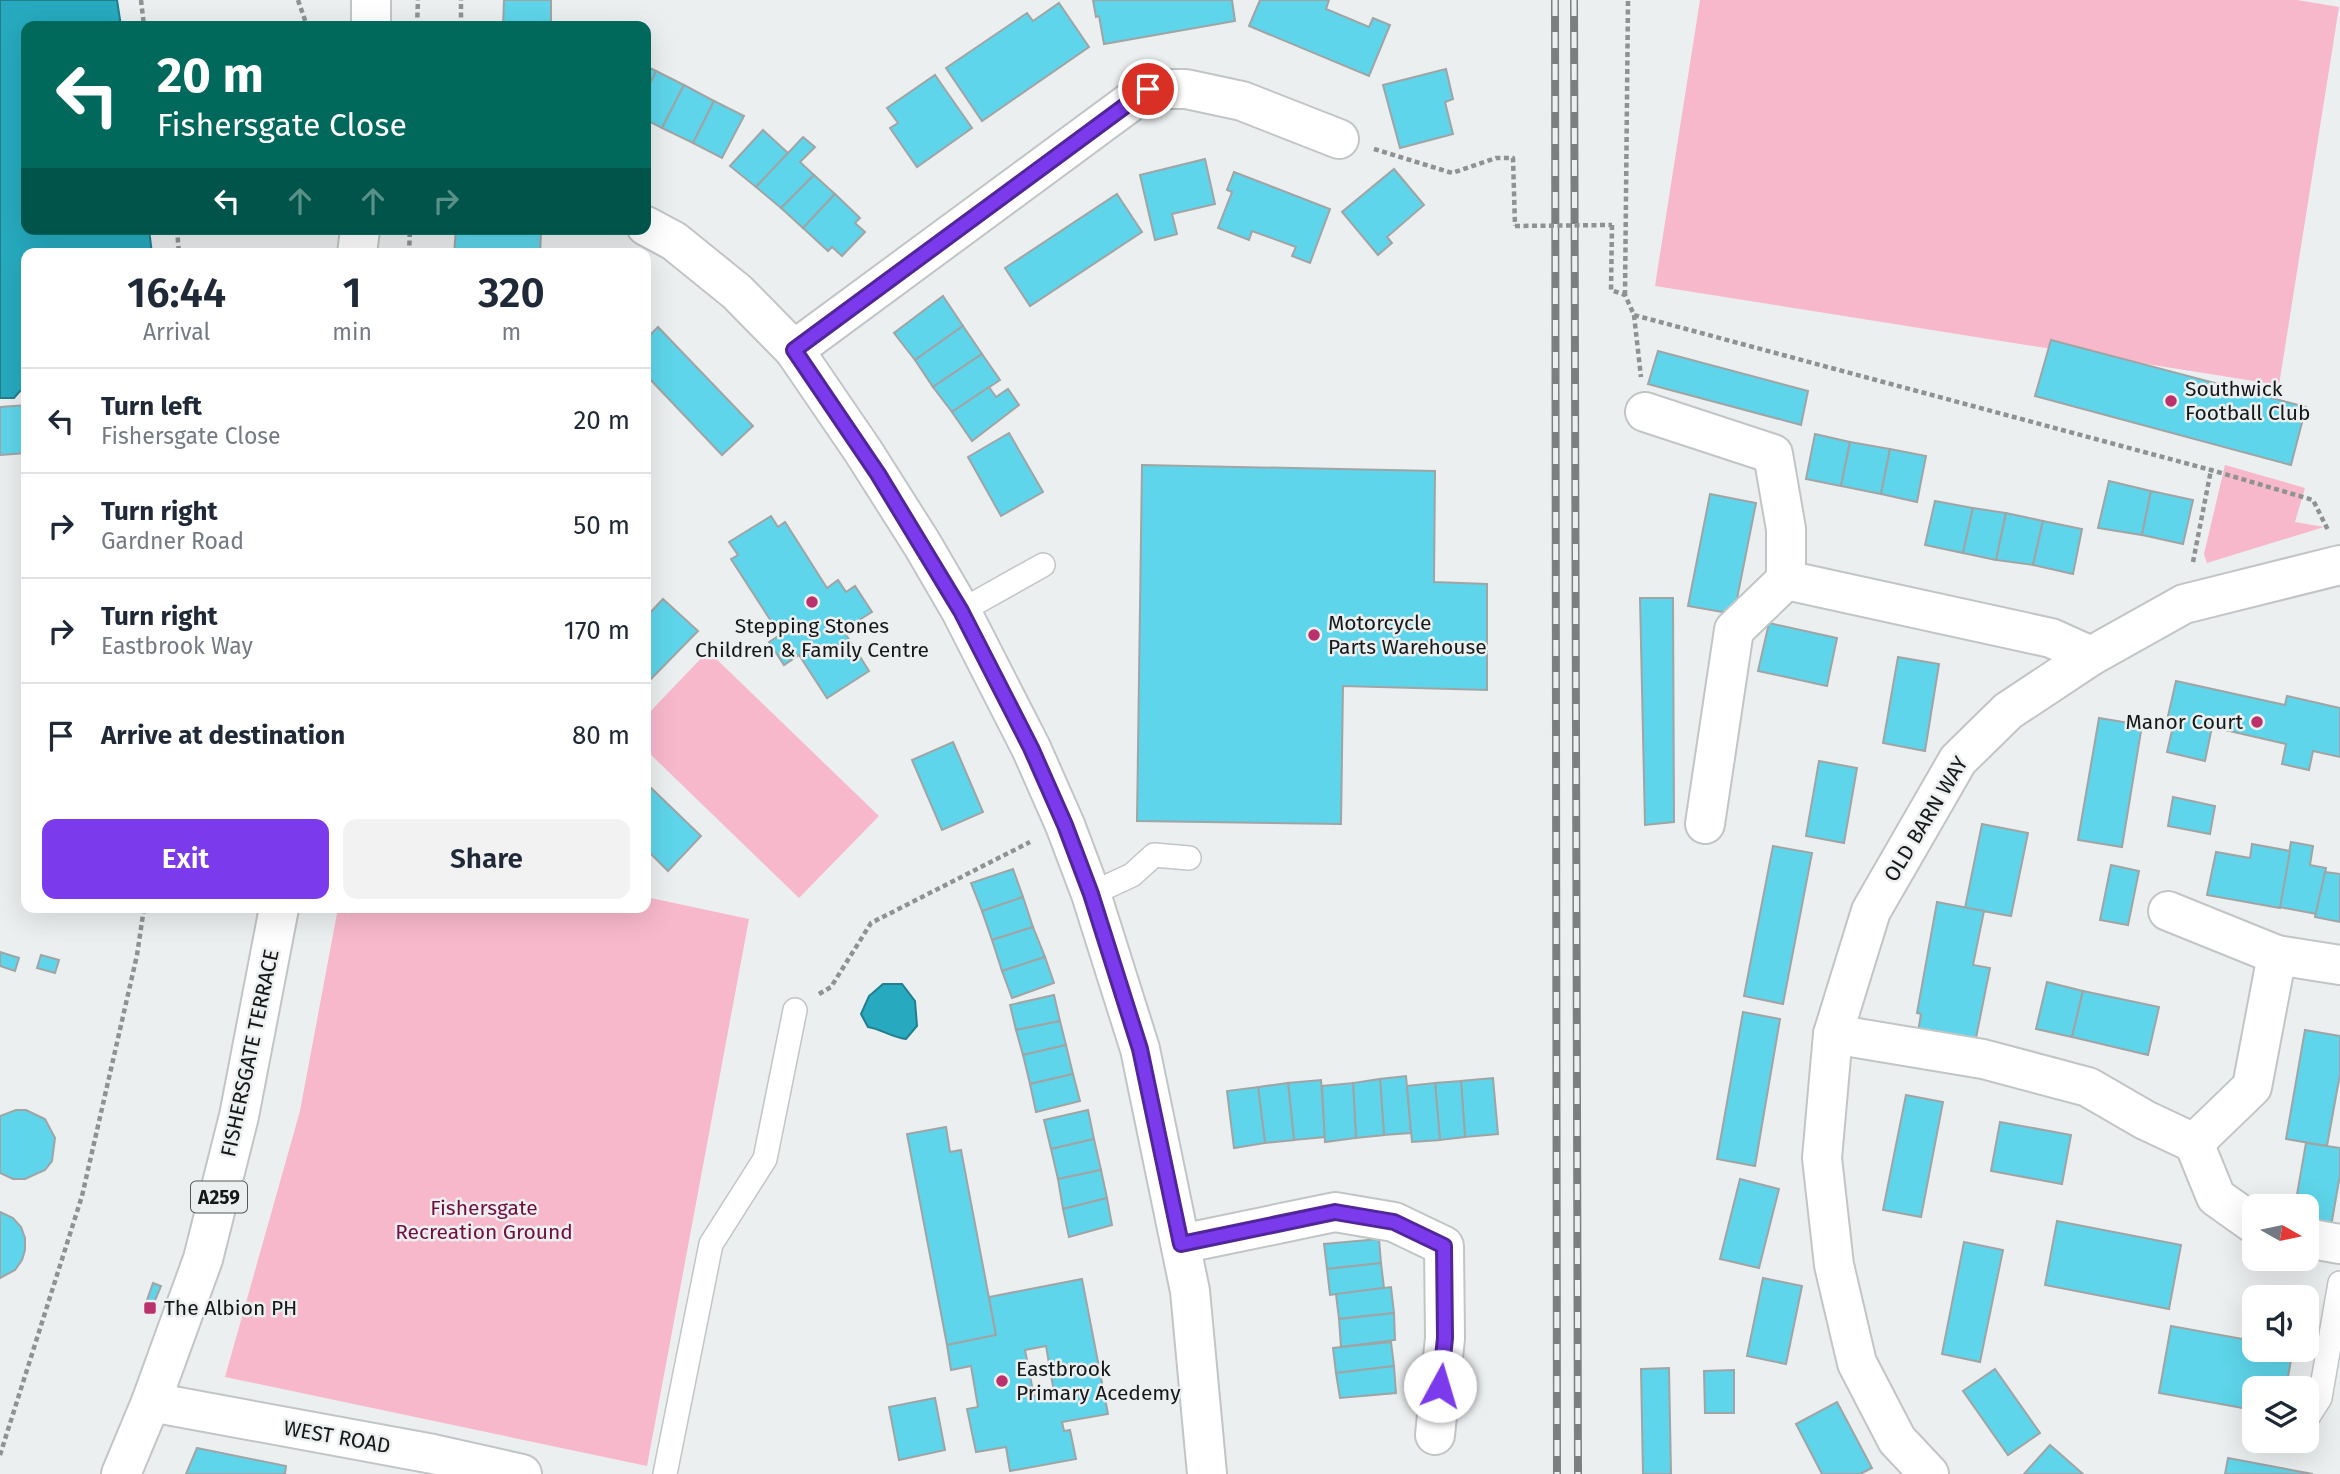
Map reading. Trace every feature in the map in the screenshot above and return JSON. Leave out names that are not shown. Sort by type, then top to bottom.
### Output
[{"type":"street","points":[[371,0],[371,21]]},
{"type":"street","points":[[794,350],[1148,89],[1186,89],[1242,101],[1339,139]]},
{"type":"street","points":[[651,228],[674,240],[737,292],[794,350],[922,544],[961,611],[1031,748],[1065,825],[1091,894],[1140,1049],[1190,1291],[1207,1474]]},
{"type":"street","points":[[1645,412],[1773,454],[1786,528],[1786,580],[1734,630],[1705,824]]},
{"type":"street","name":"OLD BARN WAY","points":[[1929,1474],[1897,1440],[1857,1363],[1834,1265],[1822,1158],[1833,1034],[1871,911],[1958,760],[2008,711],[2091,656],[2184,604],[2334,548]]},
{"type":"street","points":[[1786,580],[2051,638],[2091,656]]},
{"type":"street","points":[[2168,911],[2277,955],[2340,965]]},
{"type":"street","name":"FISHERSGATE TERRACE","points":[[121,1474],[151,1402],[203,1259],[239,1116],[278,913]]},
{"type":"street","points":[[2194,1143],[2252,1087],[2277,955]]},
{"type":"street","points":[[1833,1034],[1983,1059],[2088,1087],[2145,1120],[2194,1143],[2216,1197],[2242,1215]]},
{"type":"street","points":[[1181,1244],[1335,1212],[1394,1222],[1444,1246],[1445,1338],[1435,1435]]},
{"type":"street","points":[[2319,1240],[2340,1244]]},
{"type":"street","name":"WEST ROAD","points":[[151,1402],[433,1454],[522,1474]]},
{"type":"lane","points":[[961,611],[1043,565]]},
{"type":"lane","points":[[1091,894],[1132,875],[1154,855],[1189,858]]},
{"type":"lane","points":[[666,1474],[711,1244],[765,1159],[795,1010]]},
{"type":"lane","points":[[2319,1400],[2340,1283]]},
{"type":"path","points":[[141,0],[143,21]]},
{"type":"path","points":[[298,0],[305,21]]},
{"type":"path","points":[[417,21],[418,0]]},
{"type":"path","points":[[461,0],[461,21]]},
{"type":"path","points":[[1628,0],[1625,295],[1634,315],[1645,412]]},
{"type":"path","points":[[1339,139],[1451,173],[1496,158],[1513,158],[1515,226],[1612,225],[1611,290],[1625,295]]},
{"type":"path","points":[[1634,315],[2211,470],[2313,500],[2334,548]]},
{"type":"path","points":[[2184,604],[2211,470]]},
{"type":"path","points":[[795,1010],[831,987],[871,923],[1065,825]]},
{"type":"path","points":[[0,1455],[82,1196],[137,955],[143,913]]},
{"type":"green space","points":[[1700,0],[2297,0],[2339,7],[2279,385],[1655,286]]},
{"type":"green space","points":[[2225,465],[2305,488],[2295,522],[2324,527],[2207,563],[2204,554]]},
{"type":"green space","points":[[708,651],[879,816],[799,898],[651,755],[651,711]]},
{"type":"green space","name":"Fishersgate Recreation Ground","points":[[651,898],[749,919],[647,1466],[225,1377],[300,1111],[337,913],[651,913]]},
{"type":"water","points":[[0,0],[117,0],[120,21],[21,21],[21,235],[150,235],[151,248],[21,248],[21,391],[14,398],[0,398]]},
{"type":"water","points":[[883,984],[902,984],[915,1001],[917,1026],[906,1039],[868,1027],[861,1014],[869,996]]},
{"type":"building","points":[[504,0],[551,0],[551,21],[503,21]]},
{"type":"building","points":[[1093,0],[1232,0],[1235,21],[1104,44]]},
{"type":"building","points":[[1260,0],[1329,0],[1326,9],[1369,27],[1373,18],[1390,25],[1369,76],[1249,26]]},
{"type":"building","points":[[1059,3],[1089,47],[982,121],[946,68],[1027,13],[1033,21]]},
{"type":"building","points":[[651,68],[656,71],[651,82]]},
{"type":"building","points":[[1446,69],[1453,99],[1445,102],[1453,134],[1400,148],[1383,85]]},
{"type":"building","points":[[656,71],[684,85],[662,128],[651,122],[651,82]]},
{"type":"building","points":[[935,75],[972,128],[917,167],[890,128],[898,123],[887,108]]},
{"type":"building","points":[[684,85],[714,101],[693,143],[662,128]]},
{"type":"building","points":[[714,101],[744,116],[722,158],[693,143]]},
{"type":"building","points":[[763,130],[788,153],[756,187],[730,166]]},
{"type":"building","points":[[803,137],[815,147],[800,162],[814,175],[781,208],[756,187]]},
{"type":"building","points":[[1205,159],[1215,204],[1172,214],[1177,234],[1155,240],[1140,175]]},
{"type":"building","points":[[1394,169],[1424,205],[1387,237],[1392,243],[1378,255],[1342,212]]},
{"type":"building","points":[[1234,172],[1330,209],[1310,263],[1292,256],[1296,247],[1252,231],[1249,240],[1218,228],[1232,192],[1227,190]]},
{"type":"building","points":[[814,175],[835,194],[803,228],[781,208]]},
{"type":"building","points":[[835,194],[860,218],[855,223],[865,232],[842,256],[832,247],[828,251],[803,228]]},
{"type":"building","points":[[1117,194],[1142,232],[1030,306],[1005,268]]},
{"type":"building","points":[[456,235],[541,235],[540,248],[454,248]]},
{"type":"building","points":[[943,296],[963,326],[915,360],[894,333]]},
{"type":"building","points":[[963,326],[982,354],[933,387],[915,360]]},
{"type":"building","points":[[658,327],[753,426],[722,455],[651,380],[651,334]]},
{"type":"building","name":"Southwick Football Club","points":[[2051,340],[2306,407],[2291,465],[2035,396]]},
{"type":"building","points":[[1658,351],[1808,391],[1801,425],[1648,384]]},
{"type":"building","points":[[982,354],[1000,380],[952,412],[933,387]]},
{"type":"building","points":[[989,387],[996,397],[1008,389],[1019,405],[972,441],[952,412]]},
{"type":"building","points":[[21,405],[21,453],[0,455],[0,407]]},
{"type":"building","points":[[1009,433],[1043,492],[1001,516],[968,457]]},
{"type":"building","points":[[1815,434],[1850,442],[1841,486],[1806,479]]},
{"type":"building","points":[[1850,442],[1890,449],[1881,494],[1841,486]]},
{"type":"building","points":[[1890,449],[1926,456],[1917,502],[1881,494]]},
{"type":"building","name":"Motorcycle Parts Warehouse","points":[[1142,465],[1435,471],[1434,582],[1487,584],[1487,690],[1343,686],[1341,824],[1137,821]]},
{"type":"building","points":[[2109,481],[2151,491],[2142,535],[2098,528]]},
{"type":"building","points":[[2151,491],[2193,500],[2183,544],[2142,535]]},
{"type":"building","points":[[1710,494],[1756,503],[1734,614],[1688,606]]},
{"type":"building","points":[[1935,501],[1973,508],[1963,553],[1925,545]]},
{"type":"building","points":[[1973,508],[2006,513],[1996,560],[1963,553]]},
{"type":"building","points":[[2006,513],[2043,521],[2033,565],[1996,560]]},
{"type":"building","name":"Stepping Stones Children & Family Centre","points":[[771,516],[778,527],[785,522],[827,588],[838,580],[846,592],[855,586],[872,612],[843,630],[869,671],[827,698],[799,655],[784,665],[769,642],[780,635],[731,559],[738,555],[729,542]]},
{"type":"building","points":[[2043,521],[2082,529],[2073,574],[2033,565]]},
{"type":"building","points":[[1640,598],[1673,598],[1674,822],[1645,825]]},
{"type":"building","points":[[663,599],[698,631],[651,679],[651,612]]},
{"type":"building","points":[[1769,623],[1837,638],[1827,686],[1758,671]]},
{"type":"building","points":[[1898,657],[1939,664],[1925,751],[1883,743]]},
{"type":"building","name":"Manor Court","points":[[2176,681],[2285,705],[2287,696],[2340,708],[2340,757],[2313,751],[2309,770],[2282,764],[2286,744],[2212,727],[2205,761],[2167,752],[2175,718],[2168,716]]},
{"type":"building","points":[[2099,718],[2142,725],[2122,847],[2078,840]]},
{"type":"building","points":[[953,742],[983,812],[942,830],[912,760]]},
{"type":"building","points":[[1819,761],[1857,768],[1844,843],[1806,836]]},
{"type":"building","points":[[651,788],[701,836],[668,871],[651,854]]},
{"type":"building","points":[[2173,797],[2215,806],[2210,834],[2168,826]]},
{"type":"building","points":[[1982,824],[2028,833],[2011,916],[1965,908]]},
{"type":"building","points":[[2291,842],[2313,846],[2310,865],[2326,868],[2317,914],[2279,907]]},
{"type":"building","points":[[2252,844],[2290,851],[2280,908],[2207,895],[2216,852],[2250,858]]},
{"type":"building","points":[[1773,846],[1812,853],[1783,1004],[1744,996]]},
{"type":"building","points":[[2111,865],[2139,871],[2128,925],[2100,920]]},
{"type":"building","points":[[1013,869],[1023,897],[982,911],[971,883]]},
{"type":"building","points":[[2325,872],[2340,874],[2340,922],[2315,917]]},
{"type":"building","points":[[1023,897],[1033,927],[992,940],[982,911]]},
{"type":"building","points":[[1937,902],[1984,911],[1973,965],[1990,968],[1975,1043],[1918,1032],[1921,1014],[1917,1013]]},
{"type":"building","points":[[1033,927],[1045,957],[1002,971],[992,940]]},
{"type":"building","points":[[0,952],[19,958],[15,971],[0,966]]},
{"type":"building","points":[[41,955],[59,960],[55,973],[37,968]]},
{"type":"building","points":[[1045,957],[1054,983],[1012,998],[1002,971]]},
{"type":"building","points":[[2047,982],[2083,991],[2072,1037],[2036,1029]]},
{"type":"building","points":[[2083,991],[2159,1007],[2148,1055],[2072,1037]]},
{"type":"building","points":[[1054,995],[1060,1021],[1016,1030],[1010,1005]]},
{"type":"building","points":[[1743,1012],[1780,1019],[1755,1166],[1717,1159]]},
{"type":"building","points":[[1060,1021],[1066,1045],[1023,1055],[1016,1030]]},
{"type":"building","points":[[2305,1030],[2340,1036],[2340,1074],[2327,1146],[2286,1139]]},
{"type":"building","points":[[1066,1045],[1073,1074],[1030,1084],[1023,1055]]},
{"type":"building","points":[[1073,1074],[1080,1101],[1036,1112],[1030,1084]]},
{"type":"building","points":[[1406,1076],[1411,1133],[1384,1135],[1380,1079]]},
{"type":"building","points":[[1493,1078],[1498,1134],[1465,1137],[1461,1081]]},
{"type":"building","points":[[1380,1079],[1384,1135],[1356,1138],[1353,1083]]},
{"type":"building","points":[[1321,1080],[1325,1137],[1294,1140],[1288,1083]]},
{"type":"building","points":[[1461,1081],[1465,1137],[1440,1140],[1435,1083]]},
{"type":"building","points":[[1288,1083],[1294,1140],[1265,1143],[1258,1087]]},
{"type":"building","points":[[1353,1083],[1356,1138],[1325,1142],[1322,1086]]},
{"type":"building","points":[[1435,1083],[1440,1140],[1412,1142],[1407,1086]]},
{"type":"building","points":[[1258,1087],[1265,1143],[1234,1148],[1227,1091]]},
{"type":"building","points":[[1906,1095],[1943,1102],[1921,1217],[1883,1210]]},
{"type":"building","points":[[16,1110],[26,1110],[45,1119],[55,1138],[52,1161],[45,1170],[25,1179],[13,1179],[0,1173],[0,1116]]},
{"type":"building","points":[[1088,1110],[1094,1139],[1051,1149],[1044,1120]]},
{"type":"building","points":[[2000,1122],[2071,1135],[2062,1184],[1991,1171]]},
{"type":"building","points":[[946,1127],[950,1152],[961,1150],[996,1335],[947,1345],[907,1134]]},
{"type":"building","points":[[1094,1139],[1101,1170],[1058,1179],[1051,1149]]},
{"type":"building","points":[[2306,1143],[2340,1148],[2340,1175],[2330,1232],[2319,1230],[2319,1194],[2297,1194]]},
{"type":"building","points":[[1101,1170],[1107,1198],[1063,1209],[1058,1179]]},
{"type":"building","points":[[1740,1179],[1779,1189],[1759,1268],[1720,1259]]},
{"type":"building","points":[[1107,1198],[1112,1225],[1069,1237],[1063,1209]]},
{"type":"building","points":[[0,1212],[13,1218],[21,1227],[25,1250],[15,1270],[0,1278]]},
{"type":"building","points":[[2057,1221],[2181,1245],[2169,1309],[2045,1285]]},
{"type":"building","points":[[1379,1239],[1381,1263],[1327,1269],[1324,1244]]},
{"type":"building","points":[[1964,1242],[2003,1250],[1980,1362],[1942,1354]]},
{"type":"building","points":[[1381,1263],[1384,1288],[1330,1295],[1327,1269]]},
{"type":"building","points":[[1763,1278],[1802,1286],[1786,1364],[1747,1356]]},
{"type":"building","name":"Eastbrook Primary Acedemy","points":[[1082,1279],[1108,1414],[1062,1422],[1064,1431],[1070,1430],[1076,1459],[1010,1471],[1006,1447],[976,1452],[967,1409],[978,1407],[971,1366],[951,1370],[947,1345],[996,1335],[989,1297]],"holes":[[[1046,1346],[1054,1392],[1034,1396],[1025,1350]]]},
{"type":"building","points":[[153,1283],[161,1286],[154,1303],[147,1300]]},
{"type":"building","points":[[1391,1287],[1394,1313],[1339,1319],[1336,1294]]},
{"type":"building","points":[[1394,1313],[1395,1340],[1341,1347],[1339,1319]]},
{"type":"building","points":[[2171,1326],[2242,1339],[2242,1362],[2291,1362],[2288,1376],[2242,1376],[2242,1408],[2159,1393]]},
{"type":"building","points":[[1391,1342],[1394,1366],[1336,1373],[1333,1348]]},
{"type":"building","points":[[1394,1366],[1396,1393],[1340,1398],[1336,1373]]},
{"type":"building","points":[[1669,1368],[1671,1474],[1643,1474],[1641,1369]]},
{"type":"building","points":[[1995,1369],[2040,1433],[2008,1455],[1963,1391]]},
{"type":"building","points":[[1734,1370],[1734,1413],[1705,1413],[1704,1371]]},
{"type":"building","points":[[935,1398],[945,1450],[899,1460],[889,1407]]},
{"type":"building","points":[[1837,1402],[1872,1468],[1860,1474],[1822,1474],[1796,1424]]},
{"type":"building","points":[[2050,1445],[2083,1474],[2024,1474]]},
{"type":"building","points":[[197,1448],[286,1466],[285,1474],[186,1474]]},
{"type":"building","points":[[2228,1458],[2313,1474],[2225,1474]]},
{"type":"railway","points":[[1555,0],[1557,1474]]},
{"type":"railway","points":[[1574,0],[1578,1474]]},
{"type":"place","name":"Southwick Football Club","points":[[2171,401]]},
{"type":"place","name":"Stepping Stones Children & Family Centre","points":[[812,602]]},
{"type":"place","name":"Motorcycle Parts Warehouse","points":[[1314,635]]},
{"type":"place","name":"Manor Court","points":[[2257,722]]},
{"type":"place","name":"The Albion PH","points":[[150,1308]]},
{"type":"place","name":"Eastbrook Primary Acedemy","points":[[1002,1381]]},
{"type":"route","points":[[1148,89],[794,350],[878,474],[961,611],[1031,748],[1065,825],[1091,894],[1140,1049],[1181,1244],[1335,1212],[1394,1222],[1444,1246],[1445,1338],[1440,1386]]}]
